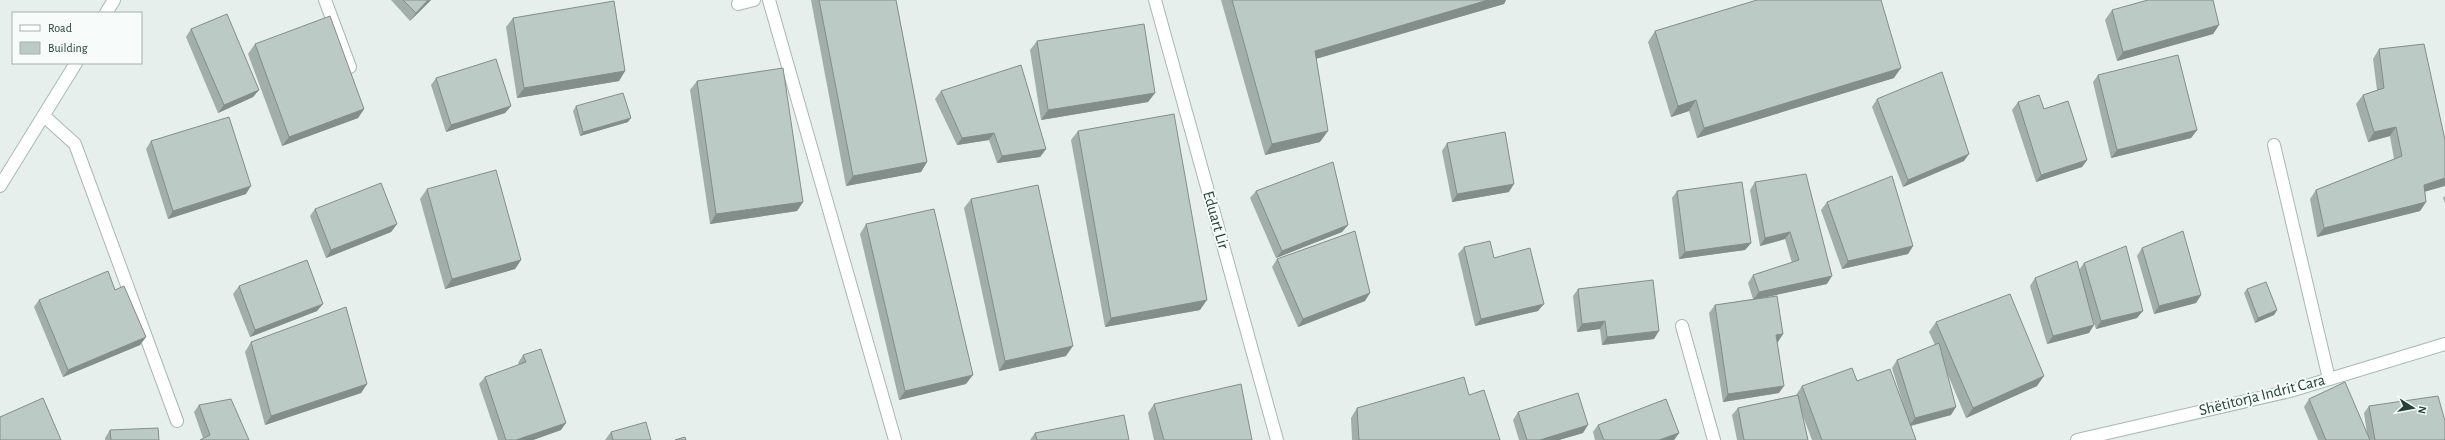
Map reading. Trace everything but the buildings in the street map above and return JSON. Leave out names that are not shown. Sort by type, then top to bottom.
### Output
[{"type":"street","points":[[107,12],[114,0]]},
{"type":"street","points":[[325,0],[350,67]]},
{"type":"street","points":[[738,4],[754,0]]},
{"type":"street","points":[[769,0],[895,440]]},
{"type":"street","name":"Eduart Lir","points":[[1155,0],[1277,440]]},
{"type":"street","points":[[0,186],[75,64]]},
{"type":"street","points":[[44,116],[75,144],[177,421]]},
{"type":"street","points":[[2274,145],[2329,379]]},
{"type":"street","points":[[1682,326],[1714,440]]},
{"type":"street","name":"Shëtitorja Indrit Cara","points":[[2077,440],[2290,391],[2445,344]]}]
